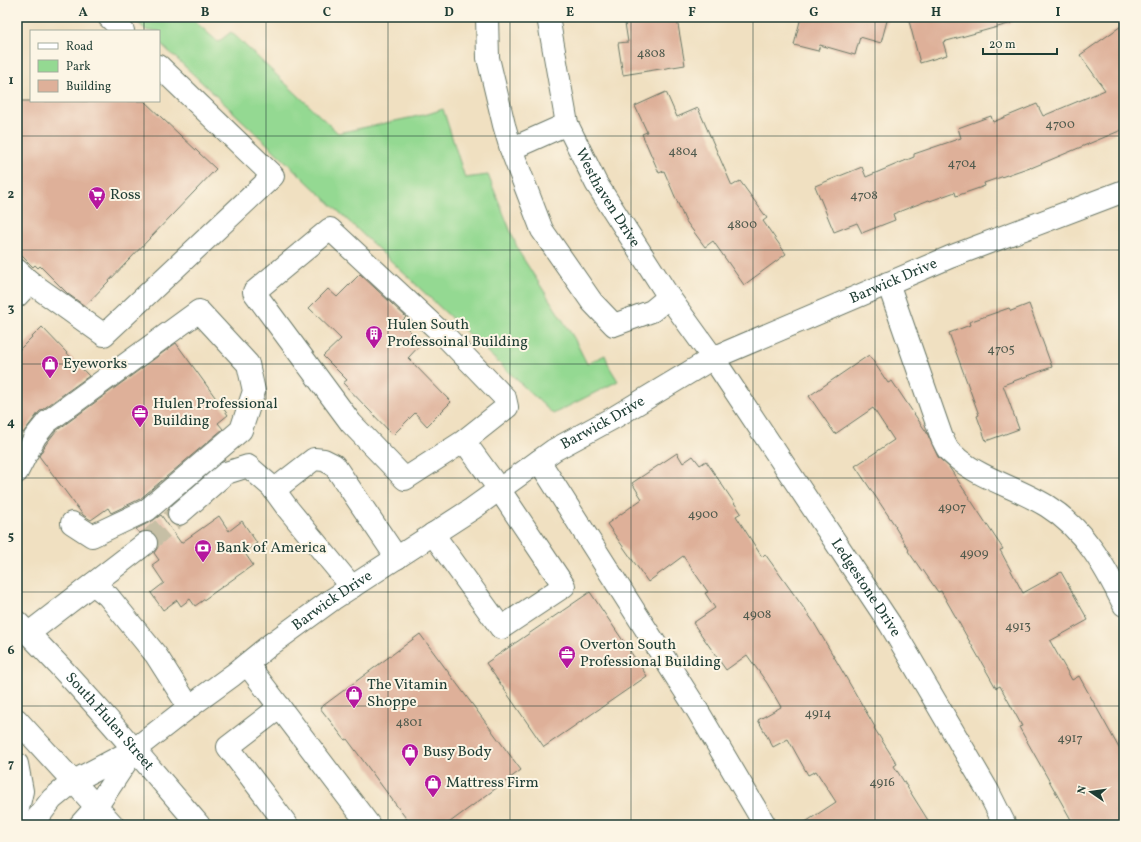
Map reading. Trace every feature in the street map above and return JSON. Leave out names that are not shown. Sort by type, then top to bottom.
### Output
[{"type":"street","points":[[109,17],[122,30]]},
{"type":"street","points":[[487,17],[488,58],[504,125],[511,149],[542,230],[592,302],[614,325],[652,311],[669,297]]},
{"type":"street","name":"Westhaven Drive","points":[[548,17],[567,124],[596,184],[669,297],[713,358]]},
{"type":"street","points":[[21,283],[104,335],[274,176],[160,67]]},
{"type":"street","points":[[511,149],[567,124]]},
{"type":"street","name":"Barwick Drive","points":[[135,749],[270,645],[352,586],[472,509],[554,450],[615,417],[713,358],[950,257],[1124,191]]},
{"type":"street","points":[[330,229],[448,339],[505,398],[507,407],[464,441],[405,479],[351,423],[254,292],[330,229]]},
{"type":"street","points":[[888,283],[942,438],[950,452],[982,475],[1046,506],[1069,523],[1091,545],[1108,573],[1124,605]]},
{"type":"street","points":[[17,472],[35,437],[47,422],[199,310],[248,364],[254,391],[241,430],[147,510],[92,536],[72,523]]},
{"type":"street","name":"Ledgestone Drive","points":[[713,358],[890,624],[988,791],[1005,825]]},
{"type":"street","points":[[434,534],[501,628],[564,586],[499,489],[464,441]]},
{"type":"street","points":[[273,488],[314,459],[324,460],[334,465],[397,558]]},
{"type":"street","points":[[539,461],[696,708],[765,825]]},
{"type":"street","points":[[180,514],[226,473],[248,466],[273,488],[288,509],[352,586]]},
{"type":"street","points":[[23,627],[93,584],[146,543]]},
{"type":"street","points":[[93,584],[108,596],[156,655],[189,706]]},
{"type":"street","name":"South Hulen Street","points":[[23,627],[67,673],[135,749],[199,825]]},
{"type":"street","points":[[247,664],[369,825]]},
{"type":"street","points":[[280,707],[228,747],[288,825]]},
{"type":"street","points":[[17,720],[113,825]]},
{"type":"street","points":[[32,825],[52,799],[74,781],[135,749]]},
{"type":"street","points":[[80,825],[97,806],[135,749]]},
{"type":"street","points":[[17,764],[22,791],[17,813]]},
{"type":"green space","points":[[132,17],[190,17],[218,42],[231,32],[338,133],[428,114],[443,109],[465,178],[488,175],[519,252],[574,338],[587,364],[605,355],[610,368],[618,381],[553,414],[160,43],[160,30],[146,30]]},
{"type":"building","points":[[624,17],[668,17],[668,20],[677,19],[685,65],[623,75],[618,43],[628,42]]},
{"type":"building","points":[[801,17],[888,17],[881,43],[860,37],[855,55],[820,45],[818,51],[794,45]]},
{"type":"building","points":[[908,17],[1011,17],[1012,23],[943,42],[947,55],[920,63]]},
{"type":"building","points":[[1124,24],[1124,129],[1031,168],[1030,167],[984,183],[985,186],[956,196],[955,192],[893,214],[895,220],[862,233],[857,223],[834,232],[815,186],[862,167],[866,177],[914,157],[914,154],[961,138],[958,128],[991,116],[993,122],[1037,104],[1043,116],[1105,90],[1080,55]]},
{"type":"building","points":[[666,92],[677,117],[698,108],[732,186],[740,181],[767,218],[763,221],[786,254],[744,285],[713,241],[705,247],[685,220],[664,171],[659,173],[642,134],[647,132],[635,106]]},
{"type":"building","name":"Ross","points":[[17,101],[145,102],[216,169],[85,306],[68,294],[40,266],[38,268],[35,265],[33,267],[17,251]]},
{"type":"building","name":"Hulen South Professoinal Building","points":[[360,274],[406,317],[401,322],[422,343],[408,358],[451,402],[427,426],[415,413],[393,435],[343,383],[347,380],[323,356],[341,339],[309,308],[328,289],[337,297]]},
{"type":"building","points":[[1029,304],[1052,367],[1003,385],[1019,429],[986,441],[977,416],[979,415],[949,333],[970,325],[969,322],[1009,308],[1011,311]]},
{"type":"building","name":"Eyeworks","points":[[42,327],[89,376],[39,412],[23,433],[17,425],[17,352]]},
{"type":"building","name":"Hulen Professional Building","points":[[176,343],[228,415],[218,423],[223,429],[140,499],[111,513],[108,508],[91,520],[83,515],[39,456],[56,431]]},
{"type":"building","points":[[869,355],[888,383],[892,381],[927,433],[938,457],[949,467],[1003,549],[1000,550],[1023,593],[1061,572],[1088,620],[1050,641],[1072,680],[1079,676],[1124,757],[1124,825],[1074,825],[1019,727],[1022,726],[1000,686],[996,688],[941,591],[938,592],[908,551],[909,550],[896,527],[855,466],[894,440],[873,408],[835,434],[809,396]]},
{"type":"building","points":[[677,453],[683,463],[693,456],[700,465],[706,461],[741,513],[736,516],[762,557],[765,554],[813,621],[875,727],[874,728],[897,764],[894,766],[931,825],[801,825],[836,802],[816,771],[808,775],[788,739],[773,747],[758,720],[781,707],[767,683],[747,655],[726,670],[693,623],[715,608],[705,593],[708,592],[683,556],[648,582],[607,524],[642,499],[632,483]]},
{"type":"building","name":"Bank of America","points":[[161,515],[181,543],[219,516],[229,531],[242,521],[257,543],[244,552],[253,565],[195,606],[190,599],[181,606],[177,600],[163,610],[151,593],[164,583],[152,565],[159,560],[154,553],[158,547],[156,535],[145,531],[139,533],[136,529]]},
{"type":"building","name":"Overton South Professional Building","points":[[590,592],[647,676],[544,747],[486,663]]},
{"type":"building","points":[[420,634],[521,770],[446,825],[411,825],[347,739],[345,740],[320,708]]},
{"type":"tunnel","points":[[146,543],[179,514]]},
{"type":"place","name":"Ross","points":[[97,210]]},
{"type":"place","name":"Hulen South Professoinal Building","points":[[374,349]]},
{"type":"place","name":"Eyeworks","points":[[50,379]]},
{"type":"place","name":"Hulen Professional Building","points":[[140,428]]},
{"type":"place","name":"Bank of America","points":[[203,563]]},
{"type":"place","name":"Overton South Professional Building","points":[[567,669]]},
{"type":"place","name":"The Vitamin Shoppe","points":[[354,709]]},
{"type":"place","name":"Busy Body","points":[[410,767]]},
{"type":"place","name":"Mattress Firm","points":[[433,798]]}]
